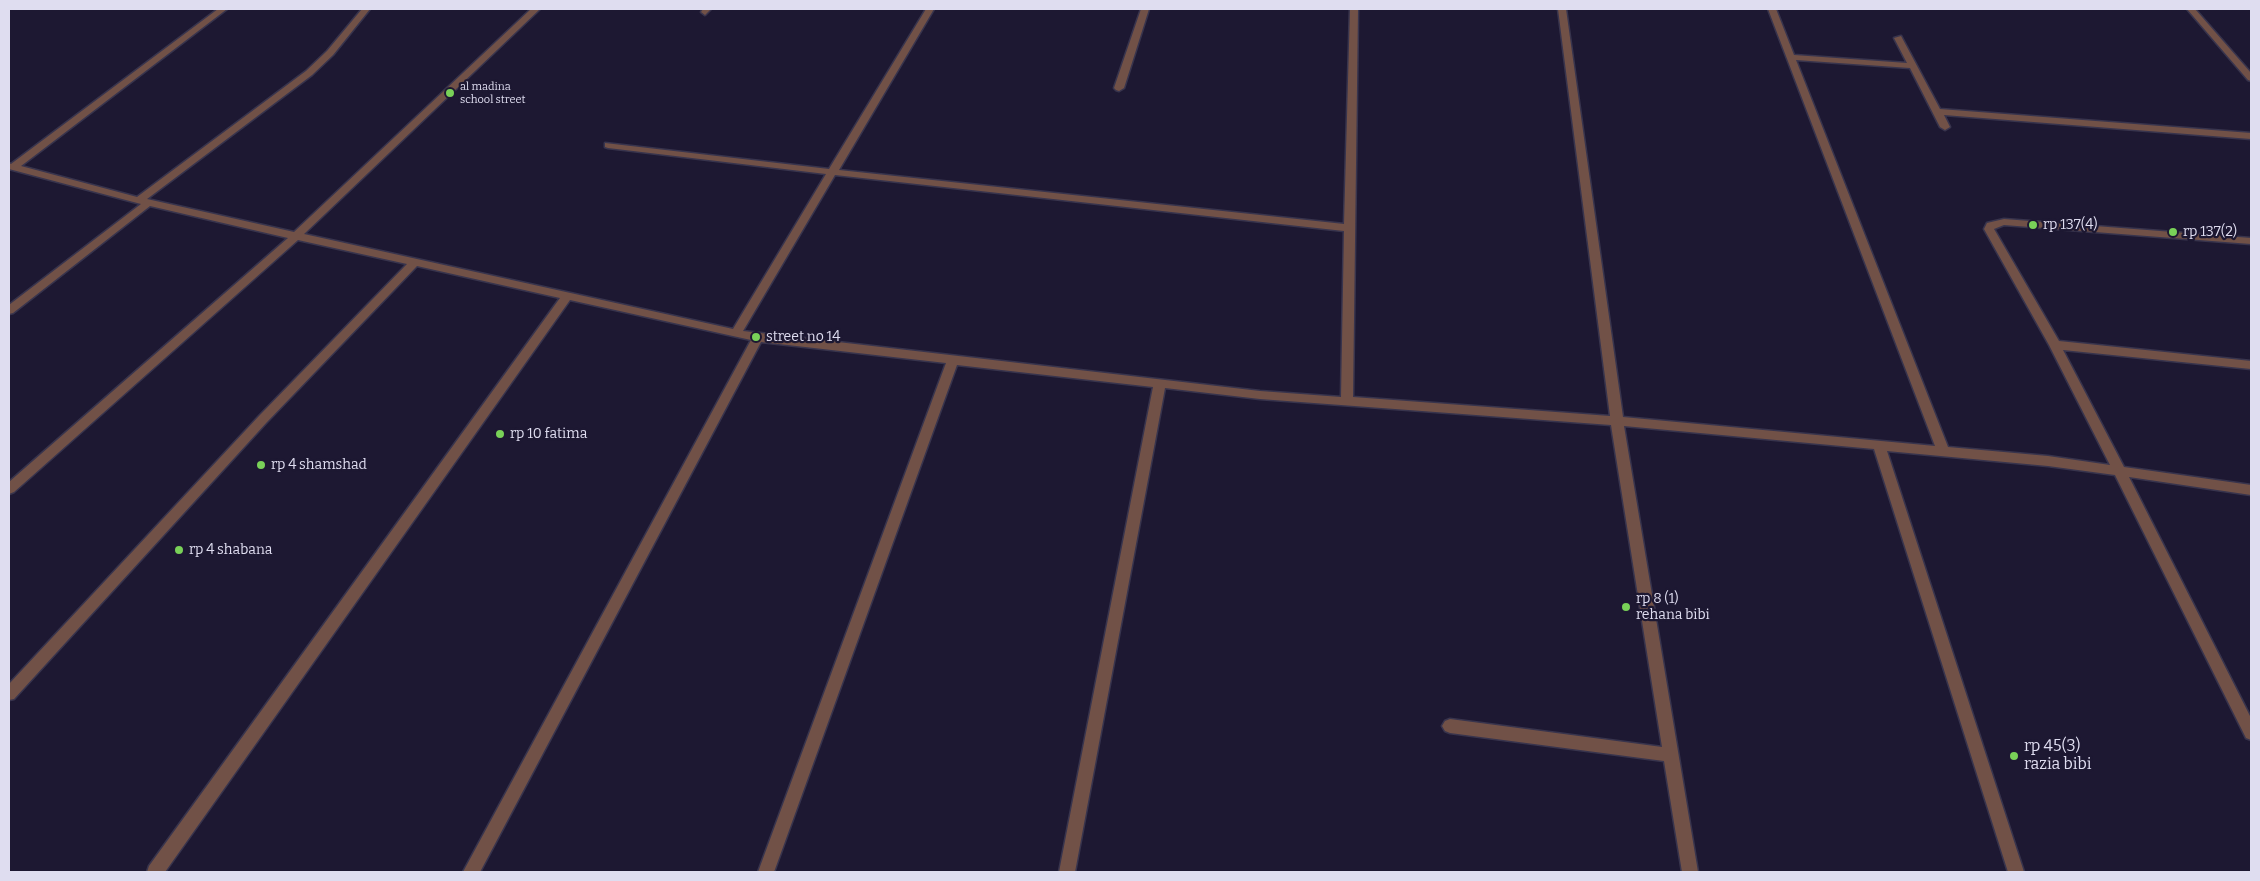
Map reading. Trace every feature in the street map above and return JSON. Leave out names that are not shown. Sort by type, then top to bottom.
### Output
[{"type":"street","points":[[11,167],[223,9]]},
{"type":"street","points":[[9,310],[308,73],[330,54],[366,9]]},
{"type":"street","points":[[9,489],[296,236],[536,9]]},
{"type":"street","points":[[736,333],[930,9]]},
{"type":"street","points":[[1119,88],[1144,9]]},
{"type":"street","points":[[1347,402],[1348,228],[1354,9]]},
{"type":"street","points":[[1562,9],[1617,422],[1690,872]]},
{"type":"street","points":[[1772,9],[1944,452]]},
{"type":"street","points":[[2191,9],[2251,78]]},
{"type":"street","points":[[1898,38],[1945,127]]},
{"type":"street","points":[[1790,57],[1913,66]]},
{"type":"street","points":[[1937,112],[2251,136]]},
{"type":"street","points":[[608,145],[832,172],[1348,228]]},
{"type":"street","points":[[11,167],[143,202],[758,338],[1260,396],[1617,422],[2048,461],[2251,490]]},
{"type":"street","points":[[2251,241],[2004,222],[1991,225],[1989,229],[2054,345],[2251,733]]},
{"type":"street","points":[[9,694],[263,419],[415,262]]},
{"type":"street","points":[[155,872],[568,296]]},
{"type":"street","points":[[471,872],[758,338]]},
{"type":"street","points":[[2054,345],[2251,365]]},
{"type":"street","points":[[766,872],[953,360]]},
{"type":"street","points":[[1067,872],[1160,384]]},
{"type":"street","points":[[1878,446],[2016,872]]},
{"type":"street","points":[[1450,726],[1671,755]]},
{"type":"place","name":"al madina school street","points":[[450,93]]},
{"type":"place","name":"rp 137(4)","points":[[2033,225]]},
{"type":"place","name":"rp 137(2)","points":[[2173,232]]},
{"type":"place","name":"street no 14","points":[[756,337]]},
{"type":"place","name":"rp 10 fatima","points":[[500,434]]},
{"type":"place","name":"rp 4 shamshad","points":[[261,465]]},
{"type":"place","name":"rp 4 shabana","points":[[179,550]]},
{"type":"place","name":"rp 8 (1) rehana bibi","points":[[1626,607]]},
{"type":"place","name":"rp 45(3) razia bibi","points":[[2014,756]]}]
